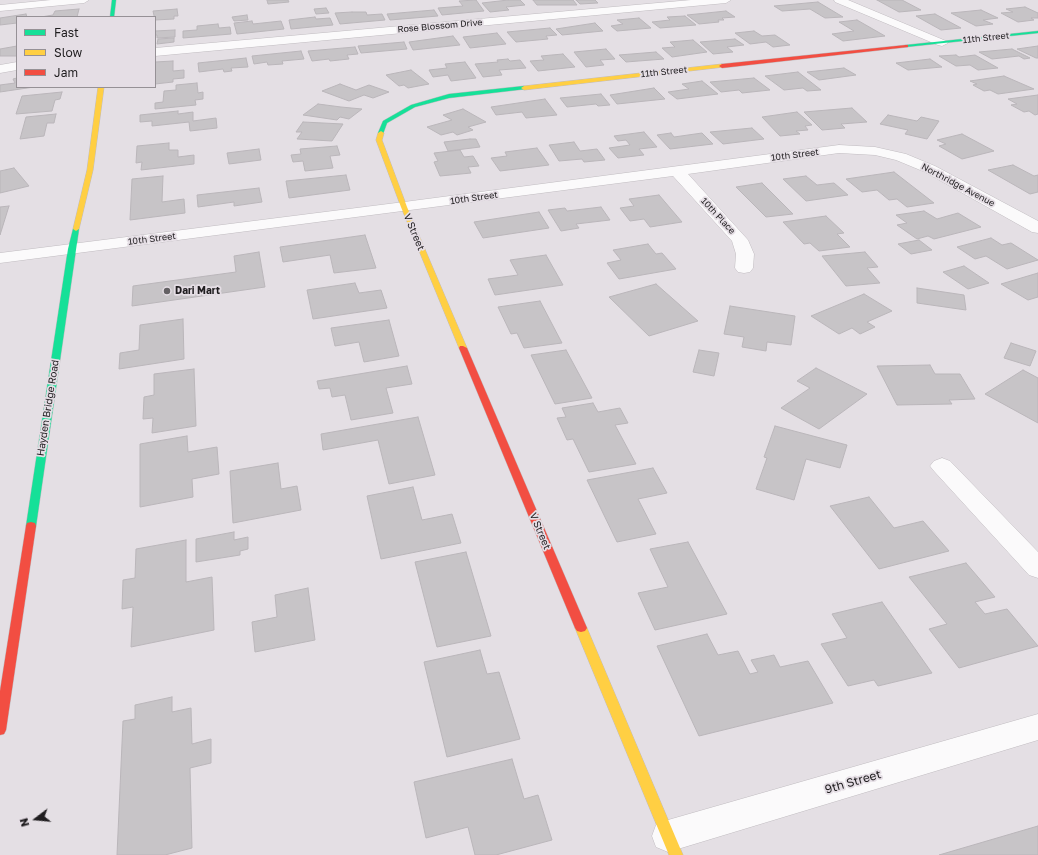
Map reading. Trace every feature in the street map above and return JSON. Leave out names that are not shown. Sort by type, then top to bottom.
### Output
[{"type":"street","points":[[0,8],[84,0]]},
{"type":"street","points":[[112,16],[114,0]]},
{"type":"street","name":"Rose Blossom Drive","points":[[156,52],[726,0]]},
{"type":"street","points":[[839,0],[942,43]]},
{"type":"street","name":"11th Street","points":[[404,207],[379,140],[385,122],[413,106],[449,96],[1038,32]]},
{"type":"street","points":[[0,69],[16,66]]},
{"type":"street","name":"Hayden Bridge Road","points":[[0,730],[72,249],[90,170],[101,88]]},
{"type":"street","name":"10th Street","points":[[0,258],[404,207],[839,149],[875,151]]},
{"type":"street","name":"Northridge Avenue","points":[[875,151],[901,157],[930,169],[1038,228]]},
{"type":"street","name":"10th Place","points":[[676,170],[740,240],[745,254],[744,268]]},
{"type":"street","name":"V Street","points":[[404,207],[672,846]]},
{"type":"street","points":[[942,466],[1038,568]]},
{"type":"street","name":"9th Street","points":[[672,846],[1038,727]]},
{"type":"building","points":[[267,0],[288,0],[289,2],[268,4]]},
{"type":"building","points":[[476,0],[484,11],[442,15],[438,8],[463,6],[459,1]]},
{"type":"building","points":[[520,0],[525,5],[506,7],[509,10],[490,12],[482,3]]},
{"type":"building","points":[[533,0],[573,0],[577,5],[537,5]]},
{"type":"building","points":[[576,0],[595,0],[598,3],[580,4]]},
{"type":"building","points":[[877,0],[902,0],[921,10],[899,12]]},
{"type":"building","points":[[818,2],[843,17],[825,18],[810,9],[782,11],[774,6]]},
{"type":"building","points":[[1025,7],[1038,13],[1038,18],[1031,18],[1034,20],[1018,22],[1001,13],[1013,12],[1006,9]]},
{"type":"building","points":[[326,8],[329,13],[316,14],[314,9]]},
{"type":"building","points":[[79,9],[77,16],[47,16],[53,15],[55,11]]},
{"type":"building","points":[[177,9],[178,16],[174,16],[174,19],[156,20],[156,16],[154,16],[153,11]]},
{"type":"building","points":[[434,10],[438,16],[390,20],[387,14]]},
{"type":"building","points":[[981,10],[998,18],[983,20],[993,24],[976,26],[951,13]]},
{"type":"building","points":[[726,11],[735,17],[722,18],[724,20],[718,20],[719,22],[699,24],[687,15]]},
{"type":"building","points":[[366,12],[367,15],[382,14],[385,20],[340,24],[335,13]]},
{"type":"building","points":[[26,14],[27,16],[16,16],[16,23],[0,25],[0,18]]},
{"type":"building","points":[[935,14],[961,28],[941,30],[916,16]]},
{"type":"building","points":[[247,15],[248,20],[234,21],[232,17]]},
{"type":"building","points":[[685,16],[696,25],[660,28],[652,22],[670,20],[667,17]]},
{"type":"building","points":[[315,17],[316,19],[330,18],[333,25],[291,29],[289,20]]},
{"type":"building","points":[[639,18],[651,28],[617,31],[611,26],[623,24],[617,20]]},
{"type":"building","points":[[857,20],[885,36],[843,41],[832,34],[854,31],[839,22]]},
{"type":"building","points":[[252,21],[253,24],[281,21],[284,29],[237,34],[234,23]]},
{"type":"building","points":[[595,23],[603,31],[562,35],[556,29]]},
{"type":"building","points":[[218,24],[219,28],[230,27],[231,34],[183,38],[183,31],[197,30],[197,26]]},
{"type":"building","points":[[550,28],[557,35],[546,36],[548,39],[516,42],[507,32]]},
{"type":"building","points":[[175,30],[175,37],[157,38],[156,31]]},
{"type":"building","points":[[754,31],[762,36],[775,35],[790,45],[773,47],[766,42],[750,44],[735,33]]},
{"type":"building","points":[[497,33],[506,44],[470,48],[463,37]]},
{"type":"building","points":[[453,36],[460,45],[413,50],[409,42]]},
{"type":"building","points":[[174,38],[174,42],[157,44],[158,39]]},
{"type":"building","points":[[735,39],[744,45],[727,47],[733,52],[713,54],[700,42]]},
{"type":"building","points":[[693,40],[707,52],[672,57],[662,48],[675,47],[670,42]]},
{"type":"building","points":[[404,42],[407,49],[361,53],[358,46]]},
{"type":"building","points":[[16,46],[16,56],[0,56],[0,49]]},
{"type":"building","points":[[1038,46],[1038,58],[1017,49]]},
{"type":"building","points":[[355,47],[358,54],[347,55],[349,59],[330,61],[329,59],[312,61],[308,51]]},
{"type":"building","points":[[606,49],[615,59],[600,60],[604,65],[586,67],[574,52]]},
{"type":"building","points":[[1012,49],[1030,58],[1024,59],[1019,56],[992,59],[979,52]]},
{"type":"building","points":[[301,51],[304,59],[282,61],[283,64],[268,65],[267,62],[254,64],[252,56]]},
{"type":"building","points":[[656,52],[664,59],[626,62],[619,55]]},
{"type":"building","points":[[563,54],[575,67],[538,71],[530,61],[544,60],[541,56]]},
{"type":"building","points":[[956,55],[959,57],[975,55],[998,68],[978,70],[970,65],[956,66],[939,56]]},
{"type":"building","points":[[246,58],[248,67],[231,68],[232,71],[224,72],[223,69],[199,72],[198,63]]},
{"type":"building","points":[[508,59],[510,61],[520,60],[526,68],[499,70],[502,75],[483,77],[475,64],[498,62],[497,60]]},
{"type":"building","points":[[930,59],[942,67],[908,70],[896,63]]},
{"type":"building","points":[[173,61],[173,71],[184,70],[184,78],[173,79],[173,82],[156,84],[156,62]]},
{"type":"building","points":[[465,62],[476,78],[451,81],[448,75],[433,77],[429,70],[447,68],[445,64]]},
{"type":"building","points":[[844,68],[856,75],[819,80],[807,72]]},
{"type":"building","points":[[411,70],[429,84],[408,88],[404,85],[399,86],[386,75]]},
{"type":"building","points":[[798,72],[821,90],[807,91],[803,88],[784,90],[765,76]]},
{"type":"building","points":[[1004,76],[1034,89],[998,94],[990,90],[984,91],[973,85],[977,84],[970,81]]},
{"type":"building","points":[[16,78],[16,88],[27,88],[0,92],[0,85],[15,83],[13,79]]},
{"type":"building","points":[[754,78],[770,90],[742,93],[739,90],[721,92],[710,82]]},
{"type":"building","points":[[702,81],[718,94],[677,99],[668,92],[689,89],[682,84]]},
{"type":"building","points":[[197,83],[198,93],[203,92],[203,99],[195,100],[196,105],[155,109],[155,103],[163,102],[164,91],[176,90],[176,85]]},
{"type":"building","points":[[340,84],[356,90],[369,85],[389,92],[373,98],[364,95],[349,101],[322,91]]},
{"type":"building","points":[[654,88],[665,99],[617,104],[610,95]]},
{"type":"building","points":[[62,92],[60,99],[55,100],[52,111],[16,114],[22,96]]},
{"type":"building","points":[[601,94],[610,105],[598,106],[596,104],[567,107],[560,98]]},
{"type":"building","points":[[1038,95],[1038,114],[1035,115],[1029,111],[1024,112],[1011,105],[1017,104],[1008,99]]},
{"type":"building","points":[[545,99],[557,115],[526,118],[522,112],[496,115],[491,107]]},
{"type":"building","points":[[318,104],[362,109],[349,119],[340,117],[337,120],[303,115]]},
{"type":"building","points":[[852,108],[867,122],[841,124],[845,128],[822,130],[804,112]]},
{"type":"building","points":[[463,109],[486,122],[468,127],[473,130],[457,135],[453,132],[441,135],[427,127],[452,120],[443,115]]},
{"type":"building","points":[[178,111],[178,114],[193,112],[193,121],[216,118],[217,128],[190,131],[189,122],[152,126],[152,121],[140,122],[140,115]]},
{"type":"building","points":[[797,112],[812,125],[805,126],[808,130],[796,131],[800,134],[780,136],[762,117]]},
{"type":"building","points":[[56,114],[54,123],[47,123],[44,136],[20,139],[26,117]]},
{"type":"building","points":[[888,115],[917,121],[921,117],[939,121],[927,139],[905,134],[908,130],[880,124]]},
{"type":"building","points":[[303,122],[343,124],[332,141],[297,139],[302,132],[296,132]]},
{"type":"building","points":[[752,128],[764,139],[723,144],[710,132]]},
{"type":"building","points":[[644,132],[657,147],[639,149],[644,155],[618,158],[609,148],[630,145],[626,140],[618,141],[614,136]]},
{"type":"building","points":[[671,133],[674,137],[702,133],[713,144],[670,149],[657,135]]},
{"type":"building","points":[[962,134],[994,151],[962,159],[939,146],[946,144],[937,140]]},
{"type":"building","points":[[476,139],[480,147],[448,151],[444,142]]},
{"type":"building","points":[[574,142],[580,151],[597,149],[605,160],[584,162],[582,159],[559,161],[549,145]]},
{"type":"building","points":[[169,143],[169,150],[178,150],[178,157],[194,155],[194,164],[141,170],[142,162],[136,163],[137,146]]},
{"type":"building","points":[[337,146],[340,155],[330,156],[333,168],[305,171],[303,161],[293,162],[291,155],[301,154],[300,149]]},
{"type":"building","points":[[537,148],[549,165],[500,171],[491,158],[507,156],[505,152]]},
{"type":"building","points":[[259,149],[261,160],[229,164],[227,153]]},
{"type":"building","points":[[460,150],[464,157],[473,156],[479,166],[468,167],[471,173],[440,176],[434,162],[438,161],[434,153]]},
{"type":"building","points":[[1013,165],[1034,176],[1038,175],[1038,192],[1030,194],[988,170]]},
{"type":"building","points":[[14,168],[29,186],[0,193],[0,171]]},
{"type":"building","points":[[894,172],[934,203],[907,207],[897,199],[889,200],[877,190],[862,192],[846,179]]},
{"type":"building","points":[[346,175],[350,190],[289,198],[286,181]]},
{"type":"building","points":[[163,176],[162,202],[184,199],[185,213],[130,220],[132,179]]},
{"type":"building","points":[[806,176],[817,185],[834,183],[848,195],[806,201],[783,179]]},
{"type":"building","points":[[762,183],[793,214],[766,217],[736,187]]},
{"type":"building","points":[[259,188],[262,202],[234,206],[234,202],[198,207],[197,195]]},
{"type":"building","points":[[659,195],[682,222],[650,227],[644,219],[630,221],[620,208],[634,206],[629,199]]},
{"type":"building","points":[[9,206],[0,235],[0,207]]},
{"type":"building","points":[[601,207],[610,220],[576,224],[579,228],[561,231],[548,210],[565,208],[567,211]]},
{"type":"building","points":[[924,211],[937,219],[958,213],[981,227],[934,239],[928,236],[917,239],[897,225],[907,223],[896,215]]},
{"type":"building","points":[[539,212],[549,228],[483,238],[474,222]]},
{"type":"building","points":[[826,216],[844,233],[837,234],[850,247],[819,251],[810,243],[804,244],[783,222]]},
{"type":"building","points":[[365,235],[376,268],[334,273],[330,255],[283,262],[280,247]]},
{"type":"building","points":[[991,238],[1002,245],[1011,243],[1038,260],[1007,269],[986,256],[975,259],[957,247]]},
{"type":"building","points":[[919,240],[932,250],[911,254],[898,244]]},
{"type":"building","points":[[648,244],[656,254],[662,253],[676,269],[619,279],[607,263],[621,260],[613,250]]},
{"type":"building","points":[[259,252],[265,287],[132,306],[133,286],[236,272],[234,256]]},
{"type":"building","points":[[865,252],[878,267],[867,268],[880,283],[846,286],[822,256]]},
{"type":"building","points":[[546,255],[563,285],[495,295],[488,279],[518,275],[510,260]]},
{"type":"building","points":[[964,266],[989,283],[968,289],[943,272]]},
{"type":"building","points":[[1038,273],[1038,297],[1028,300],[1001,284]]},
{"type":"building","points":[[355,283],[359,293],[381,290],[387,308],[313,319],[307,290]]},
{"type":"building","points":[[656,284],[698,321],[649,336],[609,297]]},
{"type":"building","points":[[917,288],[964,295],[966,310],[917,303]]},
{"type":"building","points":[[864,294],[892,311],[867,322],[875,327],[860,334],[852,328],[839,334],[811,316]]},
{"type":"building","points":[[540,301],[562,343],[524,348],[517,333],[511,334],[498,307]]},
{"type":"building","points":[[730,306],[795,316],[791,345],[767,342],[766,351],[742,347],[744,337],[724,334]]},
{"type":"building","points":[[183,319],[184,359],[119,369],[120,353],[139,350],[140,325]]},
{"type":"building","points":[[389,320],[399,356],[364,362],[359,342],[335,346],[331,328]]},
{"type":"building","points":[[1011,343],[1036,351],[1030,366],[1004,358]]},
{"type":"building","points":[[566,350],[592,398],[555,404],[531,355]]},
{"type":"building","points":[[699,350],[719,353],[714,376],[693,372]]},
{"type":"building","points":[[930,365],[935,374],[960,374],[975,399],[949,400],[952,404],[897,405],[877,366]]},
{"type":"building","points":[[407,366],[412,384],[386,388],[393,413],[351,420],[345,395],[332,397],[330,388],[319,389],[317,381]]},
{"type":"building","points":[[816,368],[867,394],[819,429],[781,408],[810,388],[797,381]]},
{"type":"building","points":[[194,369],[196,426],[152,433],[153,418],[143,419],[144,397],[154,395],[154,374]]},
{"type":"building","points":[[1023,370],[1038,378],[1038,423],[985,394]]},
{"type":"building","points":[[593,403],[598,412],[620,408],[628,423],[615,425],[636,464],[589,472],[573,439],[567,440],[557,418],[566,417],[562,408]]},
{"type":"building","points":[[418,417],[435,475],[389,484],[378,440],[323,450],[321,434]]},
{"type":"building","points":[[775,426],[847,445],[840,468],[806,459],[794,500],[756,489],[767,458],[764,457]]},
{"type":"building","points":[[187,436],[188,452],[217,447],[219,474],[192,479],[193,497],[140,507],[140,444]]},
{"type":"building","points":[[278,463],[281,489],[297,486],[301,510],[233,523],[230,471]]},
{"type":"building","points":[[653,468],[667,493],[638,499],[656,534],[617,542],[587,480]]},
{"type":"building","points":[[413,487],[422,520],[452,514],[461,543],[381,559],[367,496]]},
{"type":"building","points":[[869,497],[894,528],[923,521],[949,551],[879,569],[830,506]]},
{"type":"building","points":[[234,532],[234,540],[248,537],[248,549],[240,551],[240,555],[196,562],[196,539]]},
{"type":"building","points":[[186,540],[186,582],[212,577],[214,630],[131,647],[133,607],[122,609],[123,580],[135,578],[136,549]]},
{"type":"building","points":[[688,542],[727,614],[655,630],[638,593],[668,587],[650,549]]},
{"type":"building","points":[[466,552],[491,636],[437,647],[415,562]]},
{"type":"building","points":[[966,563],[995,597],[975,602],[985,614],[1007,609],[1038,646],[959,668],[929,629],[947,624],[909,577]]},
{"type":"building","points":[[308,588],[315,640],[255,652],[252,622],[277,617],[275,595]]},
{"type":"building","points":[[882,602],[932,673],[878,686],[874,680],[848,686],[821,644],[847,638],[832,614]]},
{"type":"building","points":[[707,634],[718,655],[738,651],[750,674],[758,672],[751,660],[774,655],[780,667],[808,661],[833,703],[699,736],[657,646]]},
{"type":"building","points":[[480,650],[487,674],[499,672],[520,739],[447,757],[424,662]]},
{"type":"building","points":[[172,697],[172,712],[191,708],[192,744],[211,739],[211,763],[190,768],[192,848],[165,855],[117,855],[123,721],[135,719],[135,705]]},
{"type":"building","points":[[512,759],[524,799],[538,795],[552,840],[496,855],[475,855],[468,827],[426,838],[414,782]]},
{"type":"building","points":[[1038,826],[1038,855],[939,855]]},
{"type":"traffic: fast","points":[[112,16],[114,0]]},
{"type":"traffic: fast","points":[[906,46],[1038,32]]},
{"type":"traffic: fast","points":[[381,133],[385,122],[413,106],[449,96],[524,88]]},
{"type":"traffic: fast","points":[[31,526],[76,229]]},
{"type":"traffic: slow","points":[[524,88],[722,66]]},
{"type":"traffic: slow","points":[[76,229],[90,170],[101,88]]},
{"type":"traffic: slow","points":[[381,133],[379,140],[404,207],[463,348]]},
{"type":"traffic: slow","points":[[581,628],[676,855]]},
{"type":"traffic: jam","points":[[722,66],[906,46]]},
{"type":"traffic: jam","points":[[463,348],[581,628]]},
{"type":"traffic: jam","points":[[0,730],[31,526]]},
{"type":"place","name":"Dari Mart","points":[[167,291]]}]
